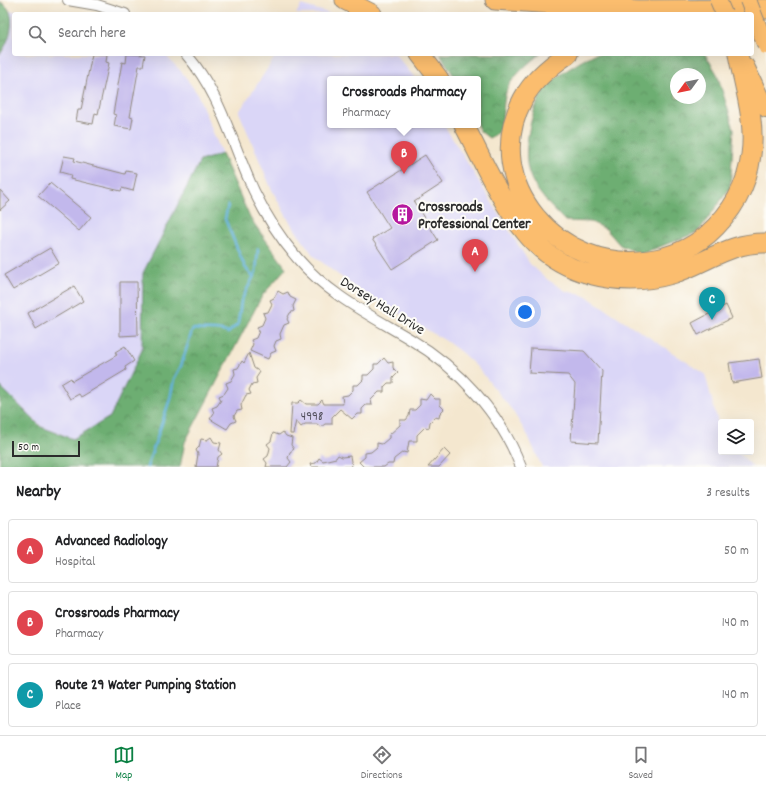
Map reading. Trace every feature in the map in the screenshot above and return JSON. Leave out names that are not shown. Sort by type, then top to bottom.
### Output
[{"type":"highway","points":[[346,0],[368,12]]},
{"type":"highway","points":[[495,0],[638,10],[766,9]]},
{"type":"highway","points":[[747,12],[766,9]]},
{"type":"highway","points":[[422,56],[437,76]]},
{"type":"highway","points":[[565,56],[542,74],[524,97],[518,110],[514,122],[510,149],[515,177],[527,205],[535,216],[556,236],[586,254],[625,262],[663,258],[688,247],[723,220],[739,197],[749,169],[752,138],[750,116],[739,56]]},
{"type":"highway","points":[[466,128],[498,191],[522,228],[547,253],[574,268],[602,277],[619,280],[647,280],[680,271],[712,255],[730,249],[766,244]]},
{"type":"main road","points":[[718,0],[723,12]]},
{"type":"main road","points":[[748,0],[753,12]]},
{"type":"main road","points":[[754,15],[766,46]]},
{"type":"main road","points":[[740,56],[766,110]]},
{"type":"street","points":[[68,0],[97,5],[119,12]]},
{"type":"street","name":"Dorsey Hall Drive","points":[[188,56],[204,76],[214,92],[254,190],[267,217],[294,255],[317,279],[352,306],[412,340],[442,360],[465,381],[485,404],[499,425],[521,467]]},
{"type":"shaded area","points":[[301,5],[325,12],[297,12]]},
{"type":"shaded area","points":[[10,11],[23,12],[12,12],[12,56],[166,56],[180,70],[197,93],[222,154],[200,162],[143,273],[142,350],[110,417],[74,439],[42,427],[0,386],[0,54],[3,51],[11,24]]},
{"type":"shaded area","points":[[276,56],[397,56],[413,76],[327,76],[327,128],[446,128],[530,264],[548,280],[566,291],[586,296],[705,374],[718,423],[718,455],[741,455],[753,467],[542,467],[528,436],[512,410],[478,368],[446,341],[359,290],[313,255],[289,221],[271,188],[239,112]]},
{"type":"green space","points":[[0,2],[6,6],[10,12],[11,26],[7,42],[0,54]]},
{"type":"green space","points":[[441,56],[537,56],[523,68],[509,85],[505,97],[501,124],[496,134],[489,138],[478,128],[481,128],[481,76],[454,76]]},
{"type":"green space","points":[[591,56],[706,56],[717,74],[734,129],[730,188],[698,232],[641,254],[620,245],[606,229],[591,222],[565,221],[555,211],[535,186],[531,179],[527,164],[527,142],[535,108],[544,90],[554,80]]},
{"type":"green space","points":[[222,154],[250,218],[286,268],[262,296],[185,442],[180,467],[0,467],[0,386],[41,427],[73,439],[110,417],[142,350],[143,273],[200,161]]},
{"type":"building","points":[[92,56],[107,56],[106,62],[109,63],[98,114],[95,113],[93,124],[76,121],[78,110],[81,110]]},
{"type":"building","points":[[127,56],[145,56],[143,66],[139,66],[130,117],[133,118],[131,129],[114,126],[116,115],[113,114],[122,62],[126,63]]},
{"type":"building","name":"Crossroads Professional Center","points":[[425,155],[443,183],[414,202],[438,240],[392,269],[372,239],[390,228],[367,192]]},
{"type":"building","points":[[64,156],[75,158],[74,161],[125,174],[126,171],[137,173],[133,191],[122,188],[121,191],[70,179],[71,175],[60,172]]},
{"type":"building","points":[[50,183],[91,217],[79,231],[38,196]]},
{"type":"building","points":[[0,190],[10,201],[0,210]]},
{"type":"building","points":[[50,248],[59,263],[13,290],[4,275]]},
{"type":"building","points":[[120,282],[137,282],[138,335],[120,336]]},
{"type":"building","points":[[74,286],[83,301],[36,329],[28,313]]},
{"type":"building","points":[[278,291],[283,294],[288,292],[290,297],[296,300],[293,306],[294,311],[290,313],[287,319],[289,323],[284,325],[280,334],[281,339],[276,341],[274,346],[276,351],[271,353],[268,359],[250,351],[253,344],[251,340],[256,338],[259,331],[257,327],[262,325],[265,318],[263,313],[268,312],[272,304],[270,300],[274,298]]},
{"type":"building","points":[[726,305],[732,318],[698,335],[692,323]]},
{"type":"building","points":[[125,346],[134,361],[125,367],[126,370],[81,397],[79,394],[70,399],[61,384],[71,378],[72,381],[117,355],[115,352]]},
{"type":"building","points":[[531,348],[584,351],[602,371],[598,443],[571,441],[575,384],[568,375],[529,373]]},
{"type":"building","points":[[249,353],[254,368],[260,372],[256,378],[257,383],[252,384],[249,390],[251,394],[246,395],[241,405],[242,410],[237,411],[234,416],[236,421],[231,423],[227,429],[210,419],[214,413],[212,408],[217,406],[221,400],[219,396],[224,394],[228,388],[226,383],[231,381],[235,374],[234,369],[238,368],[242,361],[244,363]]},
{"type":"building","points":[[384,358],[388,363],[393,362],[393,368],[398,373],[393,378],[393,383],[388,383],[384,387],[384,392],[379,392],[371,400],[372,405],[366,405],[362,409],[362,414],[357,414],[352,419],[340,409],[332,417],[332,424],[325,424],[321,427],[317,424],[305,424],[301,427],[296,421],[293,434],[290,434],[292,403],[298,403],[301,400],[306,404],[318,404],[322,400],[324,404],[343,404],[342,396],[348,395],[353,390],[353,385],[358,385],[363,380],[363,375],[368,375],[374,369],[374,364],[378,364]]},
{"type":"building","points":[[759,359],[762,378],[732,383],[729,363]]},
{"type":"building","points":[[430,394],[435,399],[440,399],[440,405],[444,409],[440,413],[439,418],[435,417],[430,422],[429,428],[425,427],[417,435],[417,441],[409,441],[407,453],[403,452],[394,459],[393,464],[388,464],[384,467],[364,467],[359,462],[365,457],[365,453],[371,452],[377,447],[377,443],[382,444],[389,438],[389,435],[400,425],[400,420],[406,420],[409,416],[410,410],[415,410],[420,405],[420,399],[426,400]]},
{"type":"building","points":[[283,432],[286,436],[292,438],[291,445],[294,449],[290,452],[288,458],[291,462],[287,467],[266,467],[267,463],[264,459],[268,456],[270,448],[267,444],[271,441],[273,433],[279,435]]},
{"type":"building","points":[[211,437],[214,442],[221,443],[219,450],[222,454],[218,457],[216,467],[196,467],[198,454],[196,450],[199,447],[201,439],[207,440]]},
{"type":"building","points":[[444,449],[450,455],[439,467],[428,467]]},
{"type":"building","points":[[338,455],[342,457],[350,456],[352,467],[311,467],[310,464],[316,463],[319,458],[323,461],[336,458]]},
{"type":"waterway","points":[[228,205],[225,219],[245,267],[253,277]]},
{"type":"waterway","points":[[147,467],[170,399],[174,379],[181,366],[192,331],[194,329],[216,330],[228,333],[238,324],[241,301],[256,272],[258,249]]},
{"type":"place","name":"Crossroads Pharmacy","points":[[404,174]]},
{"type":"place","name":"Crossroads Professional Center","points":[[402,215]]},
{"type":"place","name":"Advanced Radiology","points":[[475,272]]},
{"type":"place","name":"Route 29 Water Pumping Station","points":[[712,320]]}]
